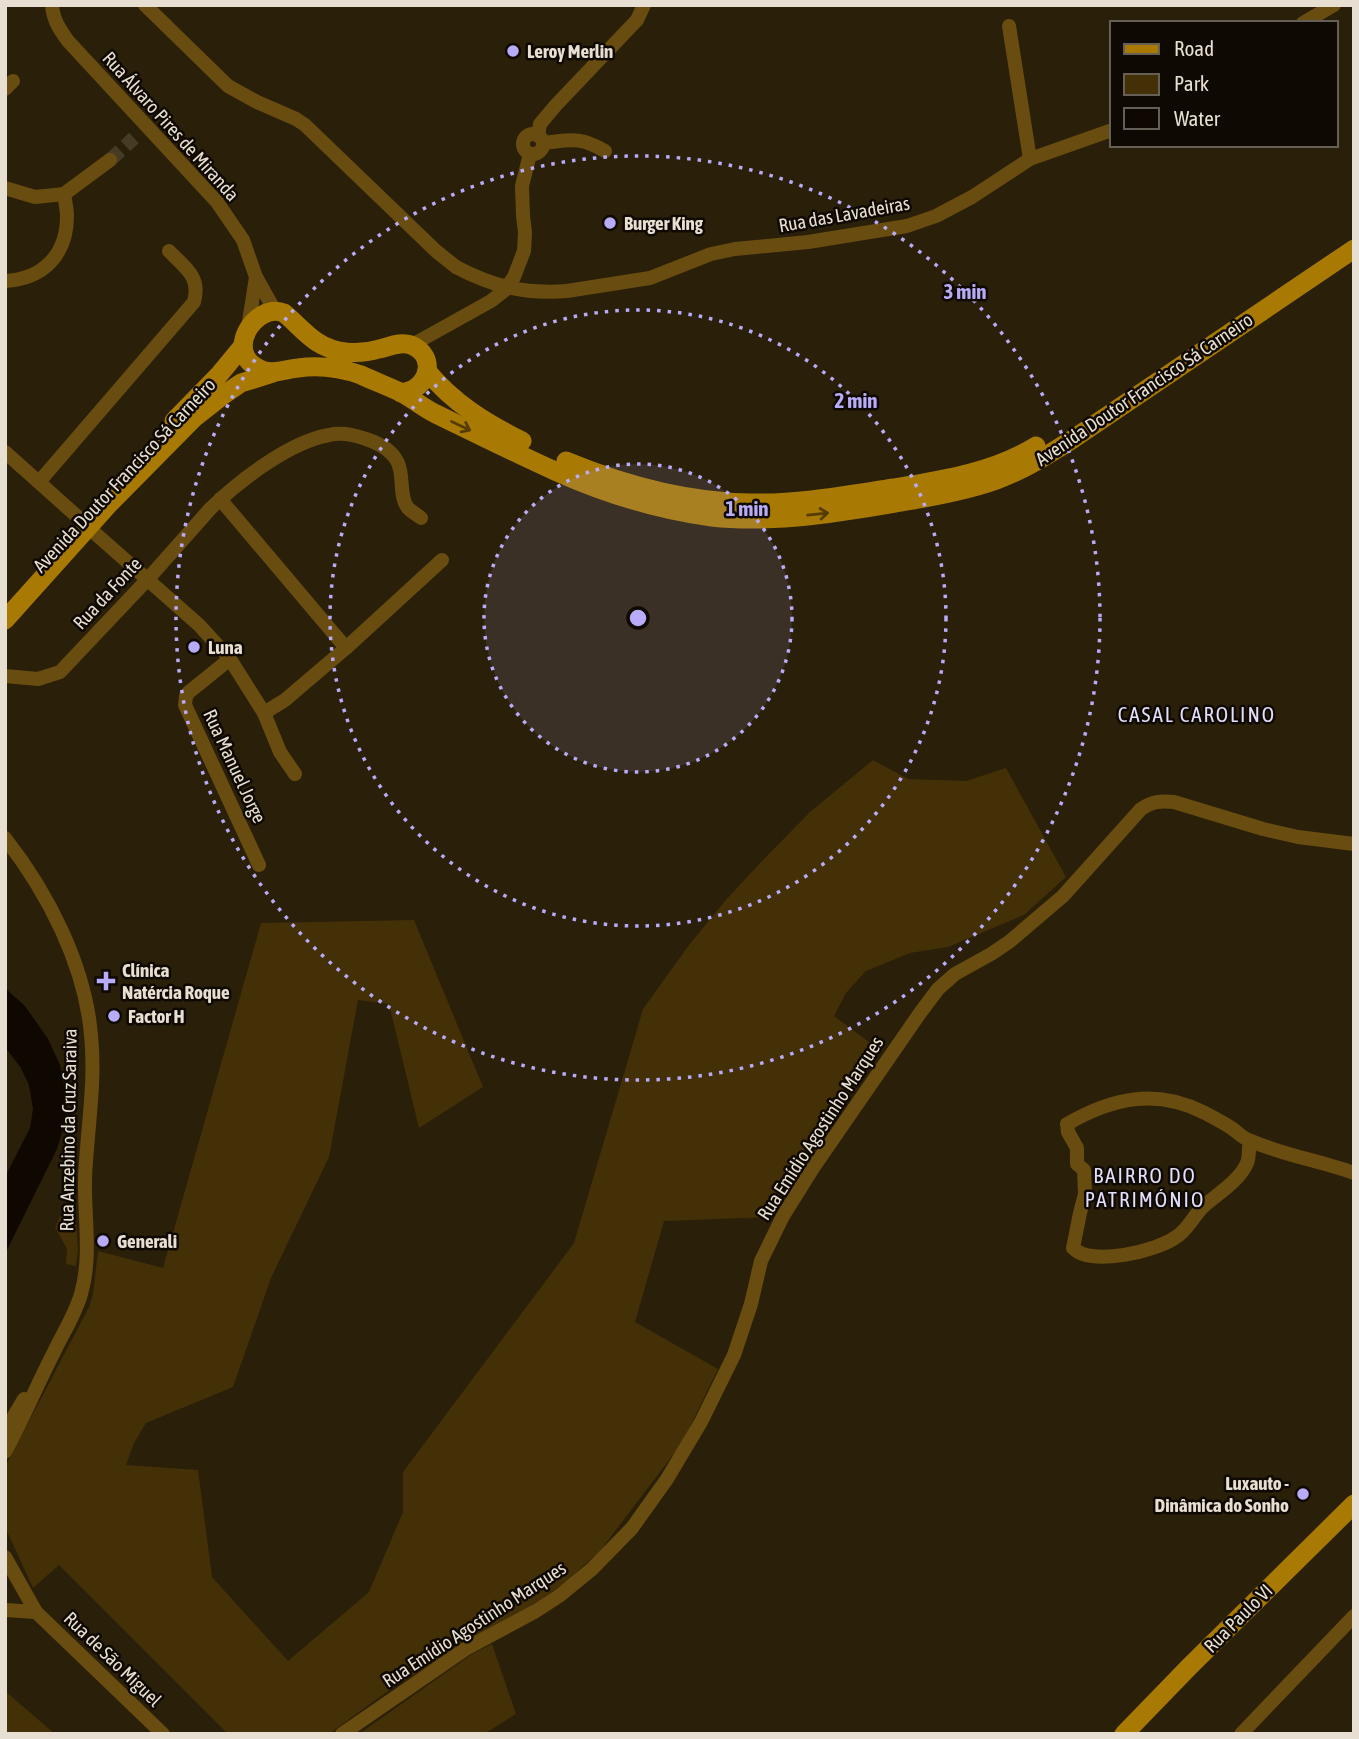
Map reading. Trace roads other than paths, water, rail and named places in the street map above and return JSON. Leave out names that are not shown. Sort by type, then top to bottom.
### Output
[{"type":"main road","name":"Avenida Doutor Francisco Sá Carneiro","points":[[412,345],[424,355],[427,366],[450,397],[469,411],[498,429],[582,468],[671,494],[710,501],[797,502],[929,482],[992,467],[1022,455],[1120,393],[1354,233]]},
{"type":"main road","name":"Avenida Doutor Francisco Sá Carneiro","points":[[5,602],[194,418],[241,383],[273,373],[328,367],[358,374],[556,471],[607,491],[684,512],[746,519],[817,515],[940,495],[1001,479],[1028,467],[1354,249]]},
{"type":"main road","name":"Avenida Doutor Francisco Sá Carneiro","points":[[5,620],[84,523],[101,495],[218,376],[264,313],[275,311]]},
{"type":"main road","points":[[275,311],[284,313],[319,344],[340,351],[360,353],[404,343],[412,345]]},
{"type":"main road","points":[[245,339],[245,356],[249,362],[273,373]]},
{"type":"main road","points":[[401,393],[417,388],[427,366]]},
{"type":"main road","name":"Rua Paulo VI","points":[[1134,1730],[1201,1654],[1354,1504]]},
{"type":"street","name":"Rua Álvaro Pires de Miranda","points":[[52,5],[52,14],[68,41],[228,216],[243,240],[256,278],[275,311]]},
{"type":"street","name":"Rua das Lavadeiras","points":[[145,5],[228,86],[305,125],[456,267],[492,284],[512,289],[545,293],[650,278],[711,254],[735,249],[808,242],[907,226],[936,216],[972,197],[1030,159],[1110,132]]},
{"type":"street","points":[[540,139],[540,124],[637,20],[644,5]]},
{"type":"street","points":[[1306,21],[1334,5]]},
{"type":"street","points":[[1009,26],[1030,159]]},
{"type":"street","points":[[134,138],[145,126]]},
{"type":"street","points":[[412,345],[491,301],[505,290],[514,277],[524,251],[522,186],[530,153],[524,147],[524,140],[528,136],[540,139],[583,140],[605,151]]},
{"type":"street","points":[[5,188],[35,197],[64,194],[110,160]]},
{"type":"street","points":[[5,281],[35,275],[59,253],[65,238],[67,216],[64,194]]},
{"type":"street","points":[[39,482],[194,302],[197,286],[194,276],[169,251]]},
{"type":"street","name":"Rua Álvaro Pires de Miranda","points":[[245,339],[256,278]]},
{"type":"street","points":[[427,366],[435,331]]},
{"type":"street","name":"Rua da Fonte","points":[[5,676],[38,679],[60,672],[148,580],[220,499],[258,470],[290,450],[317,438],[341,434],[377,443],[397,460],[407,507],[421,518]]},
{"type":"street","points":[[5,452],[199,625],[230,659],[264,713],[280,752],[295,774]]},
{"type":"street","points":[[220,499],[346,648]]},
{"type":"street","points":[[264,713],[285,700],[346,648],[442,560]]},
{"type":"street","name":"Rua Manuel Jorge","points":[[230,659],[190,692],[185,705],[259,865]]},
{"type":"street","name":"Rua Emídio Agostinho Marques","points":[[342,1734],[467,1648],[559,1596],[592,1569],[632,1528],[667,1479],[701,1422],[734,1355],[751,1304],[761,1261],[783,1216],[920,1013],[938,989],[955,974],[1009,942],[1063,896],[1141,809],[1160,800],[1174,802],[1263,829],[1298,837],[1354,844]]},
{"type":"street","name":"Rua Anzebino da Cruz Saraiva","points":[[5,838],[41,891],[78,972],[91,1034],[92,1099],[85,1175],[86,1273],[77,1307],[5,1452]]},
{"type":"street","points":[[1250,1141],[1248,1161],[1241,1172],[1201,1209],[1176,1238],[1154,1249],[1130,1254],[1099,1256],[1080,1253],[1073,1248],[1086,1184],[1084,1170],[1077,1164],[1077,1148],[1068,1132],[1067,1124],[1116,1103],[1136,1098],[1158,1098],[1194,1108],[1250,1141],[1354,1173]]},
{"type":"street","name":"Rua Anzebino da Cruz Saraiva","points":[[5,1431],[54,1352]]},
{"type":"street","name":"Rua de São Miguel","points":[[5,1557],[36,1612],[163,1734]]},
{"type":"street","name":"Rua de São Miguel","points":[[5,1610],[36,1612]]},
{"type":"street","points":[[1241,1734],[1354,1616]]},
{"type":"water","points":[[5,988],[25,1006],[48,1039],[60,1065],[67,1105],[66,1119],[57,1149],[5,1254],[5,1177],[30,1128],[33,1109],[29,1085],[21,1068],[5,1047]]},
{"type":"tunnel","points":[[110,160],[134,138]]},
{"type":"place","name":"Leroy Merlin","points":[[513,51]]},
{"type":"place","name":"Burger King","points":[[610,223]]},
{"type":"place","name":"Luna","points":[[194,647]]},
{"type":"place","name":"Clínica Natércia Roque","points":[[106,981]]},
{"type":"place","name":"Factor H","points":[[114,1016]]},
{"type":"place","name":"Generali","points":[[103,1241]]},
{"type":"place","name":"Luxauto - Dinâmica do Sonho","points":[[1303,1494]]},
{"type":"district","name":"CASAL CAROLINO","points":[[1197,715]]},
{"type":"district","name":"BAIRRO DO PATRIMÓNIO","points":[[1145,1188]]}]
